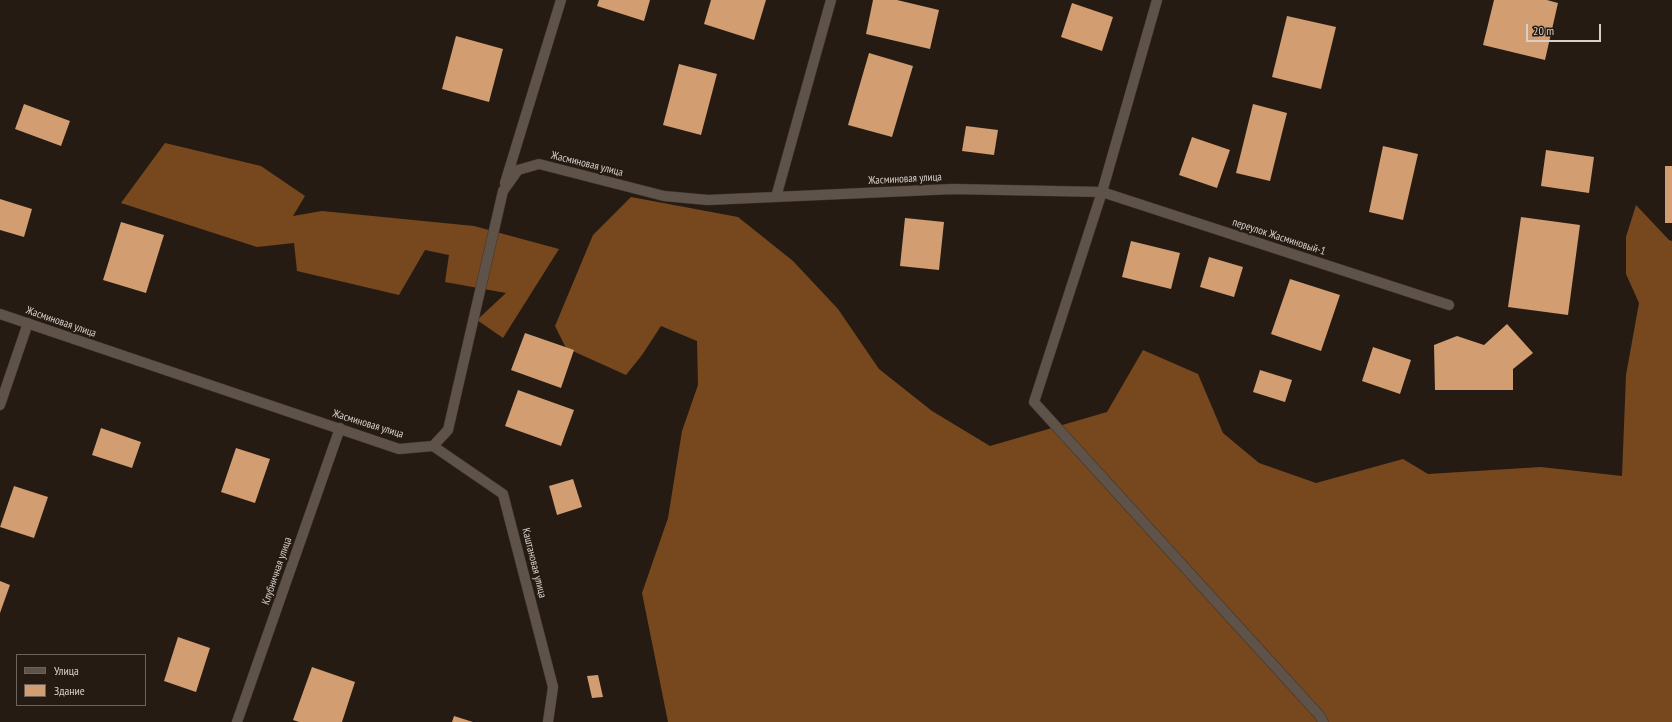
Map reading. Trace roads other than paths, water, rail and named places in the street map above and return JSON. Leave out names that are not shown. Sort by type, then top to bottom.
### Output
[{"type":"street","points":[[503,191],[561,0]]},
{"type":"street","points":[[776,197],[831,0]]},
{"type":"street","points":[[1157,0],[1102,192],[1034,402],[1320,716],[1323,722]]},
{"type":"street","name":"Жасминовая улица","points":[[0,314],[399,449],[433,446],[448,430],[503,191],[518,170],[539,164],[664,196],[708,200],[953,189],[1102,192]]},
{"type":"street","name":"переулок Жасминовый-1","points":[[1102,192],[1449,305]]},
{"type":"street","points":[[0,405],[28,323]]},
{"type":"street","name":"Клубничная улица","points":[[237,722],[340,428]]},
{"type":"street","name":"Каштановая улица","points":[[433,446],[504,494],[553,687],[548,722]]}]
